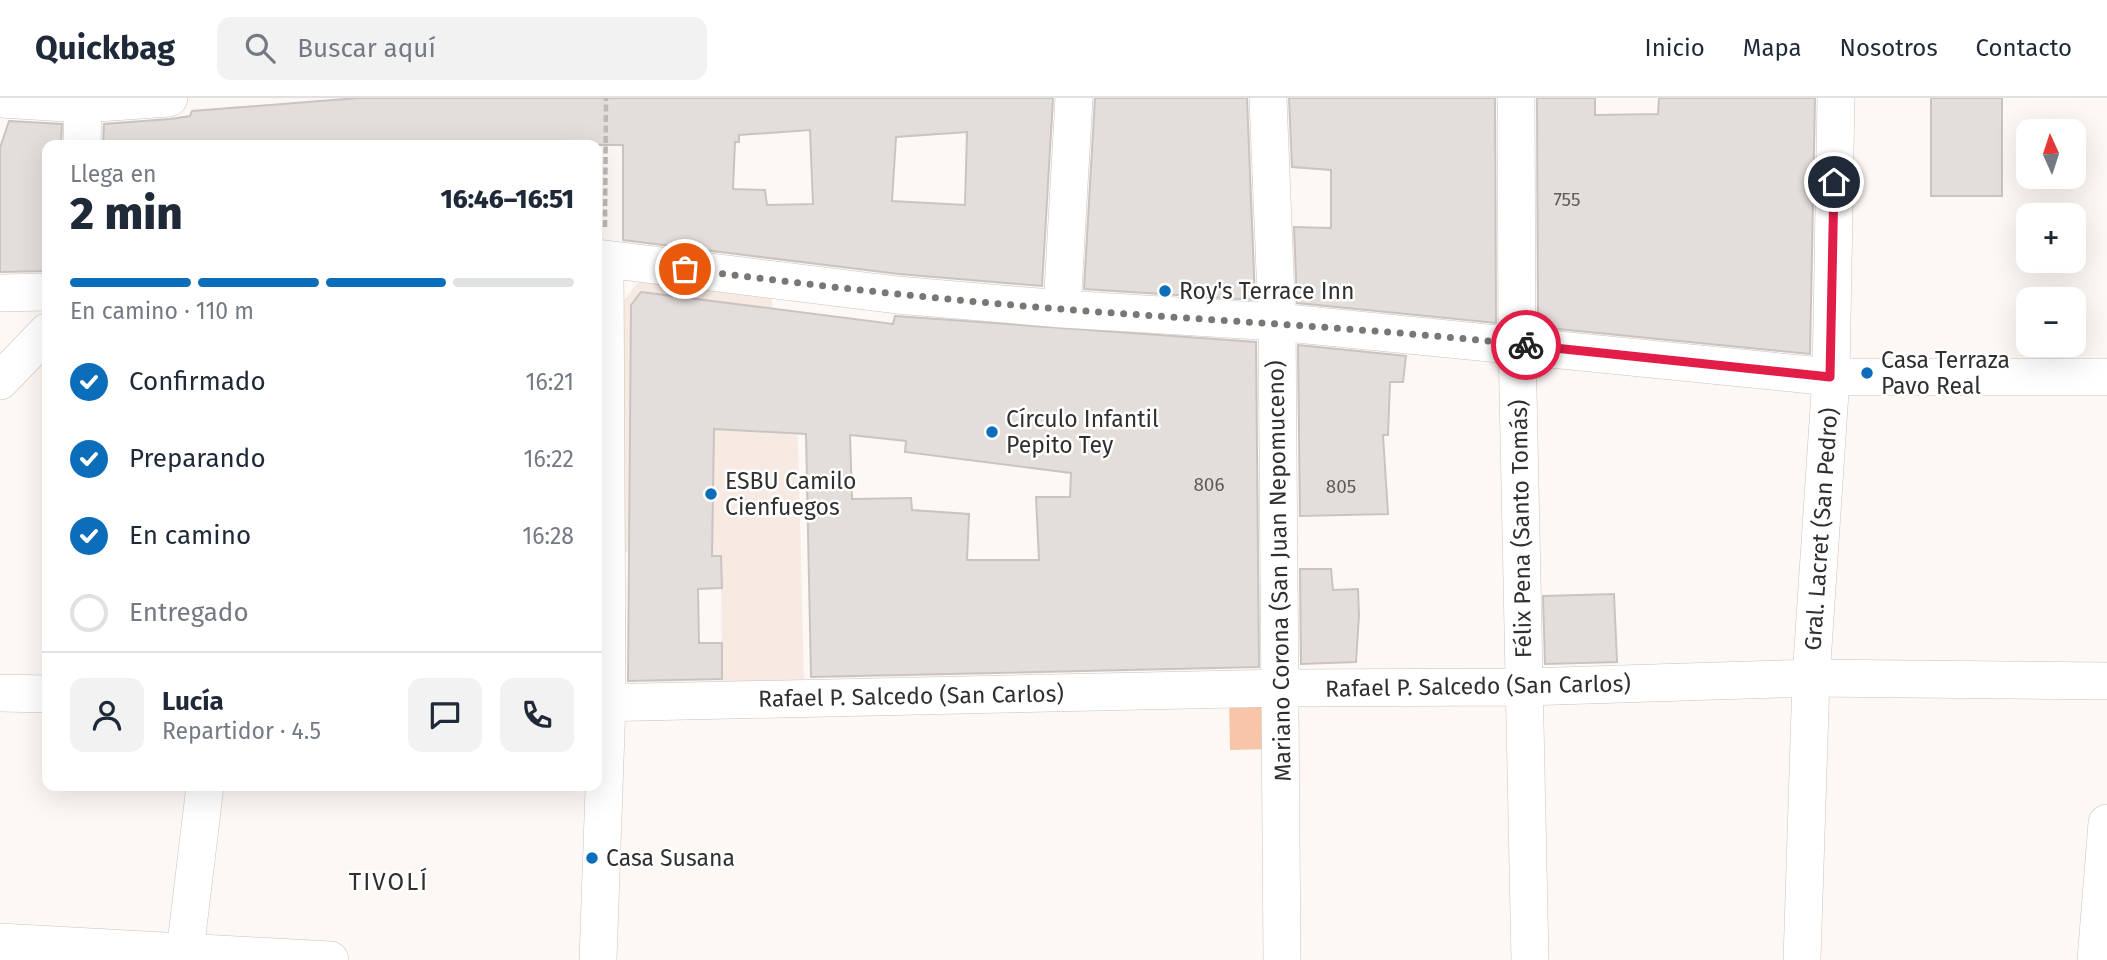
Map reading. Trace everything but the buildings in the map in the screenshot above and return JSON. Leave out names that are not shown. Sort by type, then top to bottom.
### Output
[{"type":"street","points":[[0,99],[83,104],[169,98]]},
{"type":"street","points":[[1062,309],[1074,98]]},
{"type":"street","name":"Mariano Corona (San Juan Nepomuceno)","points":[[1268,98],[1277,322],[1282,960]]},
{"type":"street","name":"Félix Pena (Santo Tomás)","points":[[1516,98],[1517,344],[1530,960]]},
{"type":"street","name":"Gral. Lacret (San Pedro)","points":[[1802,960],[1811,678],[1830,377],[1836,98]]},
{"type":"street","points":[[82,140],[83,104]]},
{"type":"street","points":[[602,272],[1062,309],[1277,322],[1830,377],[2107,377]]},
{"type":"street","points":[[0,293],[42,292]]},
{"type":"street","points":[[0,381],[42,336]]},
{"type":"street","name":"Rafael P. Salcedo (San Carlos)","points":[[602,703],[1281,688],[1525,687],[1811,678],[2107,681]]},
{"type":"street","points":[[0,693],[42,694]]},
{"type":"street","points":[[185,956],[204,791]]},
{"type":"street","points":[[598,960],[601,791]]},
{"type":"street","points":[[2096,960],[2107,823]]},
{"type":"street","points":[[0,942],[185,956],[330,960]]},
{"type":"path","points":[[602,237],[606,98]]},
{"type":"shaded area","name":"ESBU Camilo Cienfuegos","points":[[641,279],[772,297],[778,432],[798,436],[804,682],[722,687],[721,556],[623,552],[623,301]]},
{"type":"shaded area","points":[[1268,698],[1270,749],[1230,750],[1229,700]]},
{"type":"way so far","points":[[685,269],[897,295],[1062,309],[1277,322],[1526,345]]},
{"type":"place","name":"Roy's Terrace Inn","points":[[1165,291]]},
{"type":"place","name":"Casa Terraza Pavo Real","points":[[1867,373]]},
{"type":"place","name":"Círculo Infantil Pepito Tey","points":[[992,432]]},
{"type":"place","name":"ESBU Camilo Cienfuegos","points":[[711,494]]},
{"type":"place","name":"Casa Susana","points":[[592,858]]},
{"type":"district","name":"TIVOLÍ","points":[[389,882]]},
{"type":"route","points":[[1526,345],[1830,377],[1834,182]]}]
